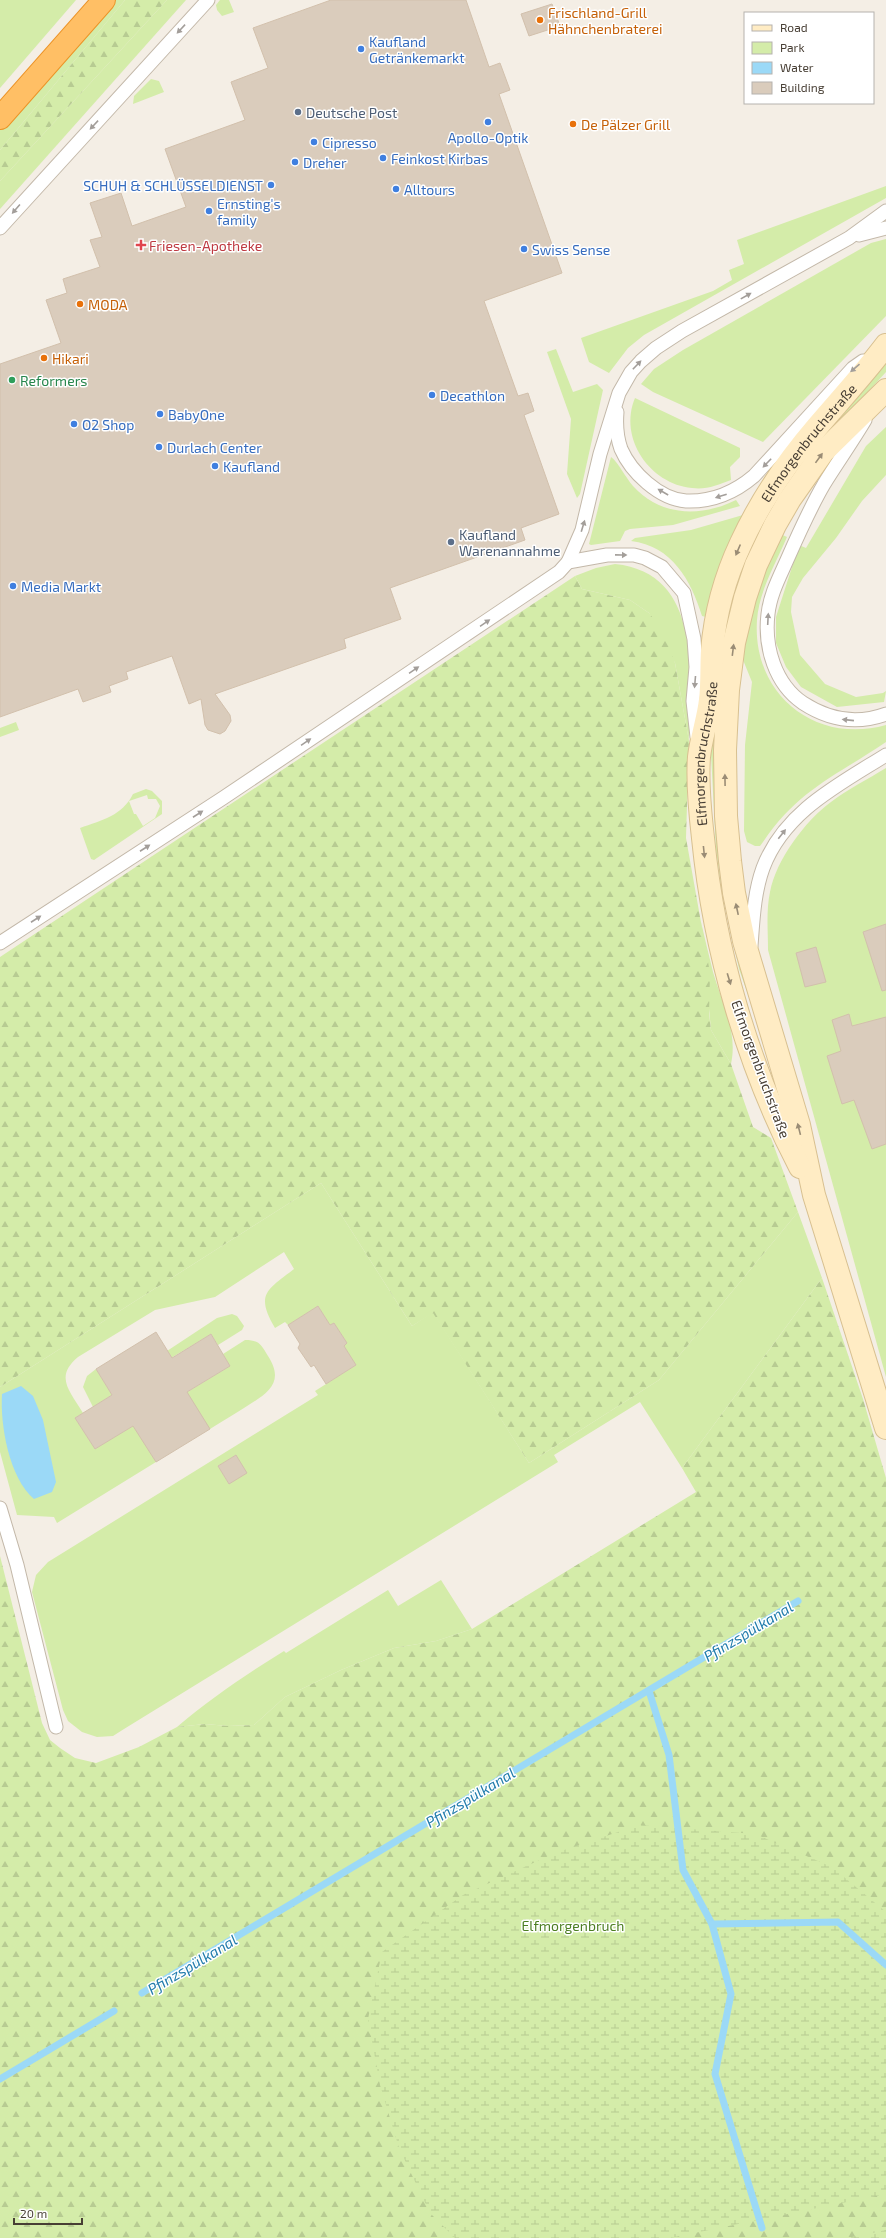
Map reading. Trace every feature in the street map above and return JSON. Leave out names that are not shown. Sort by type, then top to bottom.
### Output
[{"type":"highway","points":[[0,100],[87,0]]},
{"type":"highway","points":[[0,118],[104,0]]},
{"type":"main road","name":"Elfmorgenbruchstraße","points":[[814,1195],[778,1126],[724,962],[706,868],[700,809],[699,757],[710,700],[713,649],[720,607],[726,579],[741,542],[780,476],[816,428],[862,377],[886,345]]},
{"type":"main road","name":"Elfmorgenbruchstraße","points":[[882,394],[823,452],[790,499],[774,525],[756,565],[745,598],[734,643],[728,690],[725,750],[726,816],[734,893],[750,960],[799,1125],[814,1195],[886,1428]]},
{"type":"lane","points":[[0,228],[208,0]]},
{"type":"lane","points":[[0,943],[223,798],[545,583],[568,562],[582,530],[600,454],[617,398],[631,372],[656,348],[849,238],[886,211]]},
{"type":"lane","points":[[849,238],[886,228]]},
{"type":"lane","points":[[617,398],[616,424],[621,447],[638,474],[664,494],[684,501],[716,498],[740,488],[754,476],[853,368],[886,345]]},
{"type":"lane","points":[[882,394],[824,484],[797,536],[772,595],[768,614],[767,638],[775,668],[782,683],[797,698],[814,710],[833,718],[856,721],[872,719],[886,714]]},
{"type":"lane","points":[[568,562],[607,554],[634,555],[645,558],[662,567],[684,592],[694,639],[696,667],[693,701],[699,757]]},
{"type":"lane","points":[[750,960],[757,887],[763,868],[778,837],[797,815],[827,792],[886,755]]},
{"type":"lane","points":[[0,1508],[17,1565],[56,1727]]},
{"type":"green space","points":[[0,0],[76,0],[0,88]]},
{"type":"green space","points":[[114,0],[125,0],[0,150],[0,130]]},
{"type":"green space","points":[[125,0],[167,0],[0,181],[0,150]]},
{"type":"green space","points":[[167,0],[186,0],[0,209],[0,181]]},
{"type":"green space","points":[[220,0],[229,0],[234,12],[222,16],[217,10],[216,5]]},
{"type":"green space","points":[[151,79],[159,81],[164,92],[133,104],[134,96]]},
{"type":"green space","points":[[886,186],[886,198],[644,335],[628,348],[609,373],[589,362],[581,338],[713,291],[732,280],[729,270],[744,264],[737,240]]},
{"type":"green space","points":[[886,239],[886,316],[763,442],[653,392],[641,384],[654,369],[683,350],[871,243]]},
{"type":"green space","points":[[556,349],[573,392],[597,384],[603,390],[580,494],[577,498],[567,474],[571,419],[547,352]]},
{"type":"green space","points":[[886,363],[886,372],[833,430],[770,518],[764,515],[789,476]]},
{"type":"green space","points":[[635,398],[740,448],[740,457],[730,467],[731,480],[707,488],[692,488],[677,485],[663,478],[651,468],[641,456],[634,443],[631,428],[631,413]]},
{"type":"green space","points":[[886,427],[886,475],[862,501],[836,538],[803,578],[792,597],[791,612],[800,655],[825,684],[856,697],[883,693],[886,691],[884,702],[837,707],[801,687],[786,667],[776,643],[776,617],[799,545],[806,548],[866,446]]},
{"type":"green space","points":[[611,457],[633,486],[644,496],[656,504],[669,509],[696,511],[723,506],[736,500],[740,506],[673,525],[630,529],[625,531],[620,541],[591,545],[589,544]]},
{"type":"green space","points":[[743,515],[706,617],[702,616],[686,578],[669,557],[645,544],[631,541],[635,538],[691,530]]},
{"type":"green space","points":[[759,522],[766,526],[738,590],[734,925],[753,1009],[739,969],[721,886],[716,850],[711,754],[715,690],[725,611]]},
{"type":"green space","points":[[778,533],[787,537],[764,588],[758,609],[758,647],[765,670],[777,691],[793,708],[813,720],[835,727],[860,729],[886,725],[886,742],[819,785],[805,796],[790,809],[760,846],[755,846],[747,842],[744,831],[745,745],[752,682],[741,655],[749,604]]},
{"type":"green space","points":[[615,564],[643,571],[664,586],[677,607],[685,631],[689,658],[689,741],[675,663],[649,613],[630,600],[582,589],[575,576],[596,568]]},
{"type":"green space","points":[[575,576],[582,589],[630,600],[649,613],[662,630],[669,644],[675,663],[689,741],[686,838],[710,973],[709,1013],[711,1030],[731,1064],[753,1127],[771,1138],[798,1212],[659,1380],[529,1463],[433,1313],[412,1326],[321,1183],[0,1387],[0,957]]},
{"type":"green space","points":[[16,722],[19,730],[0,737],[0,728]]},
{"type":"green space","points":[[886,768],[886,1377],[768,950],[768,906],[773,880],[778,867],[785,854],[802,830],[831,802],[851,788]]},
{"type":"green space","points":[[146,789],[152,791],[162,801],[162,814],[94,860],[91,859],[80,828],[104,820],[111,816],[123,807],[133,794]],"holes":[[[147,795],[148,799],[156,799],[160,806],[155,818],[143,826],[136,814],[134,814],[129,801]]]},
{"type":"green space","points":[[701,922],[713,972],[731,1029],[733,1052],[731,1064],[711,1030]]},
{"type":"green space","points":[[321,1183],[412,1326],[433,1312],[529,1463],[659,1380],[798,1212],[822,1278],[682,1468],[640,1402],[554,1455],[558,1462],[113,1736],[97,1737],[82,1732],[68,1721],[63,1710],[32,1592],[36,1575],[48,1562],[318,1395],[315,1391],[356,1365],[344,1346],[347,1343],[334,1323],[330,1325],[318,1306],[288,1325],[285,1322],[275,1328],[269,1317],[265,1300],[271,1288],[294,1269],[284,1252],[215,1297],[155,1310],[78,1357],[67,1371],[66,1378],[69,1391],[83,1413],[75,1418],[95,1449],[144,1419],[140,1436],[156,1462],[57,1523],[54,1517],[17,1515],[0,1452],[0,1387]],"holes":[[[236,1455],[229,1484],[218,1466]]]},
{"type":"green space","name":"Elfmorgenbruch","points":[[822,1278],[863,1399],[886,1478],[886,2238],[0,2238],[0,1556],[42,1723],[50,1740],[75,1758],[96,1763],[139,1747],[177,1727],[205,1724],[228,1726],[254,1725],[285,1697],[341,1670],[394,1648],[436,1641],[472,1629],[696,1492],[682,1468]]},
{"type":"green space","points":[[232,1314],[237,1316],[244,1326],[242,1330],[218,1345],[211,1334],[171,1358],[167,1351],[217,1318]]},
{"type":"green space","points":[[245,1340],[257,1342],[263,1348],[273,1366],[275,1374],[274,1381],[271,1387],[260,1398],[210,1429],[179,1397],[230,1366],[223,1354]]},
{"type":"green space","points":[[96,1369],[112,1395],[93,1407],[83,1387],[87,1376]]},
{"type":"green space","points":[[441,1580],[472,1629],[436,1641],[394,1648],[341,1670],[285,1697],[254,1725],[228,1726],[205,1724],[177,1727],[216,1696],[256,1668],[284,1651],[286,1653],[388,1590],[398,1606]]},
{"type":"green space","points":[[639,1825],[755,1834],[832,1867],[886,1912],[886,2194],[670,2238],[455,2238],[430,2213],[399,2148],[380,2085],[368,2019],[382,1952],[463,1895],[555,1853]]},
{"type":"green space","points":[[886,2230],[886,2238],[847,2238]]},
{"type":"water","points":[[21,1386],[33,1396],[43,1420],[56,1482],[52,1492],[34,1499],[25,1490],[12,1465],[3,1421],[2,1394]]},
{"type":"building","points":[[331,0],[466,0],[489,67],[500,63],[510,90],[499,94],[562,273],[484,301],[518,396],[528,393],[534,411],[524,415],[559,514],[521,528],[525,540],[390,588],[401,619],[344,639],[346,648],[215,694],[230,715],[231,721],[225,731],[220,734],[208,730],[205,725],[201,699],[189,704],[172,656],[126,672],[128,679],[109,686],[111,692],[83,702],[78,689],[0,717],[0,364],[61,343],[46,300],[67,293],[63,279],[100,267],[90,240],[102,237],[90,203],[121,193],[132,226],[186,207],[165,149],[245,120],[231,82],[268,68],[253,28]]},
{"type":"building","name":"Frischland-Grill Hähnchenbraterei","points":[[552,4],[560,26],[529,36],[521,14]]},
{"type":"building","points":[[886,924],[886,990],[882,991],[863,932]]},
{"type":"building","points":[[816,947],[826,982],[805,987],[796,953]]},
{"type":"building","points":[[849,1014],[852,1026],[886,1017],[886,1144],[872,1149],[854,1100],[842,1104],[827,1056],[841,1051],[832,1020]]},
{"type":"building","points":[[318,1306],[330,1325],[334,1323],[347,1343],[344,1346],[356,1365],[326,1384],[314,1365],[311,1367],[298,1348],[300,1344],[288,1325]]},
{"type":"building","points":[[156,1332],[172,1358],[211,1334],[230,1366],[187,1392],[210,1429],[156,1462],[133,1426],[95,1449],[75,1418],[112,1395],[96,1369]]},
{"type":"building","points":[[236,1455],[247,1473],[229,1484],[218,1466]]},
{"type":"waterway","name":"Pfinzspülkanal","points":[[142,1993],[798,1601]]},
{"type":"waterway","points":[[649,1691],[669,1755],[683,1870],[712,1924],[731,1994],[715,2074],[762,2228]]},
{"type":"waterway","points":[[712,1924],[838,1922],[886,1965]]},
{"type":"waterway","name":"Pfinzspülkanal","points":[[0,2079],[114,2011]]},
{"type":"place","name":"Frischland-Grill Hähnchenbraterei","points":[[540,20]]},
{"type":"place","name":"Kaufland Getränkemarkt","points":[[361,49]]},
{"type":"place","name":"Deutsche Post","points":[[298,112]]},
{"type":"place","name":"Apollo-Optik","points":[[488,122]]},
{"type":"place","name":"De Pälzer Grill","points":[[573,124]]},
{"type":"place","name":"Cipresso","points":[[314,142]]},
{"type":"place","name":"Feinkost Kirbas","points":[[383,158]]},
{"type":"place","name":"Dreher","points":[[295,162]]},
{"type":"place","name":"SCHUH & SCHLÜSSELDIENST","points":[[271,185]]},
{"type":"place","name":"Alltours","points":[[396,189]]},
{"type":"place","name":"Ernsting's family","points":[[209,211]]},
{"type":"place","name":"Friesen-Apotheke","points":[[141,245]]},
{"type":"place","name":"Swiss Sense","points":[[524,249]]},
{"type":"place","name":"MODA","points":[[80,304]]},
{"type":"place","name":"Hikari","points":[[44,358]]},
{"type":"place","name":"Reformers","points":[[12,380]]},
{"type":"place","name":"Decathlon","points":[[432,395]]},
{"type":"place","name":"BabyOne","points":[[160,414]]},
{"type":"place","name":"O2 Shop","points":[[74,424]]},
{"type":"place","name":"Durlach Center","points":[[159,447]]},
{"type":"place","name":"Kaufland","points":[[215,466]]},
{"type":"place","name":"Kaufland Warenannahme","points":[[451,542]]},
{"type":"place","name":"Media Markt","points":[[13,586]]}]
